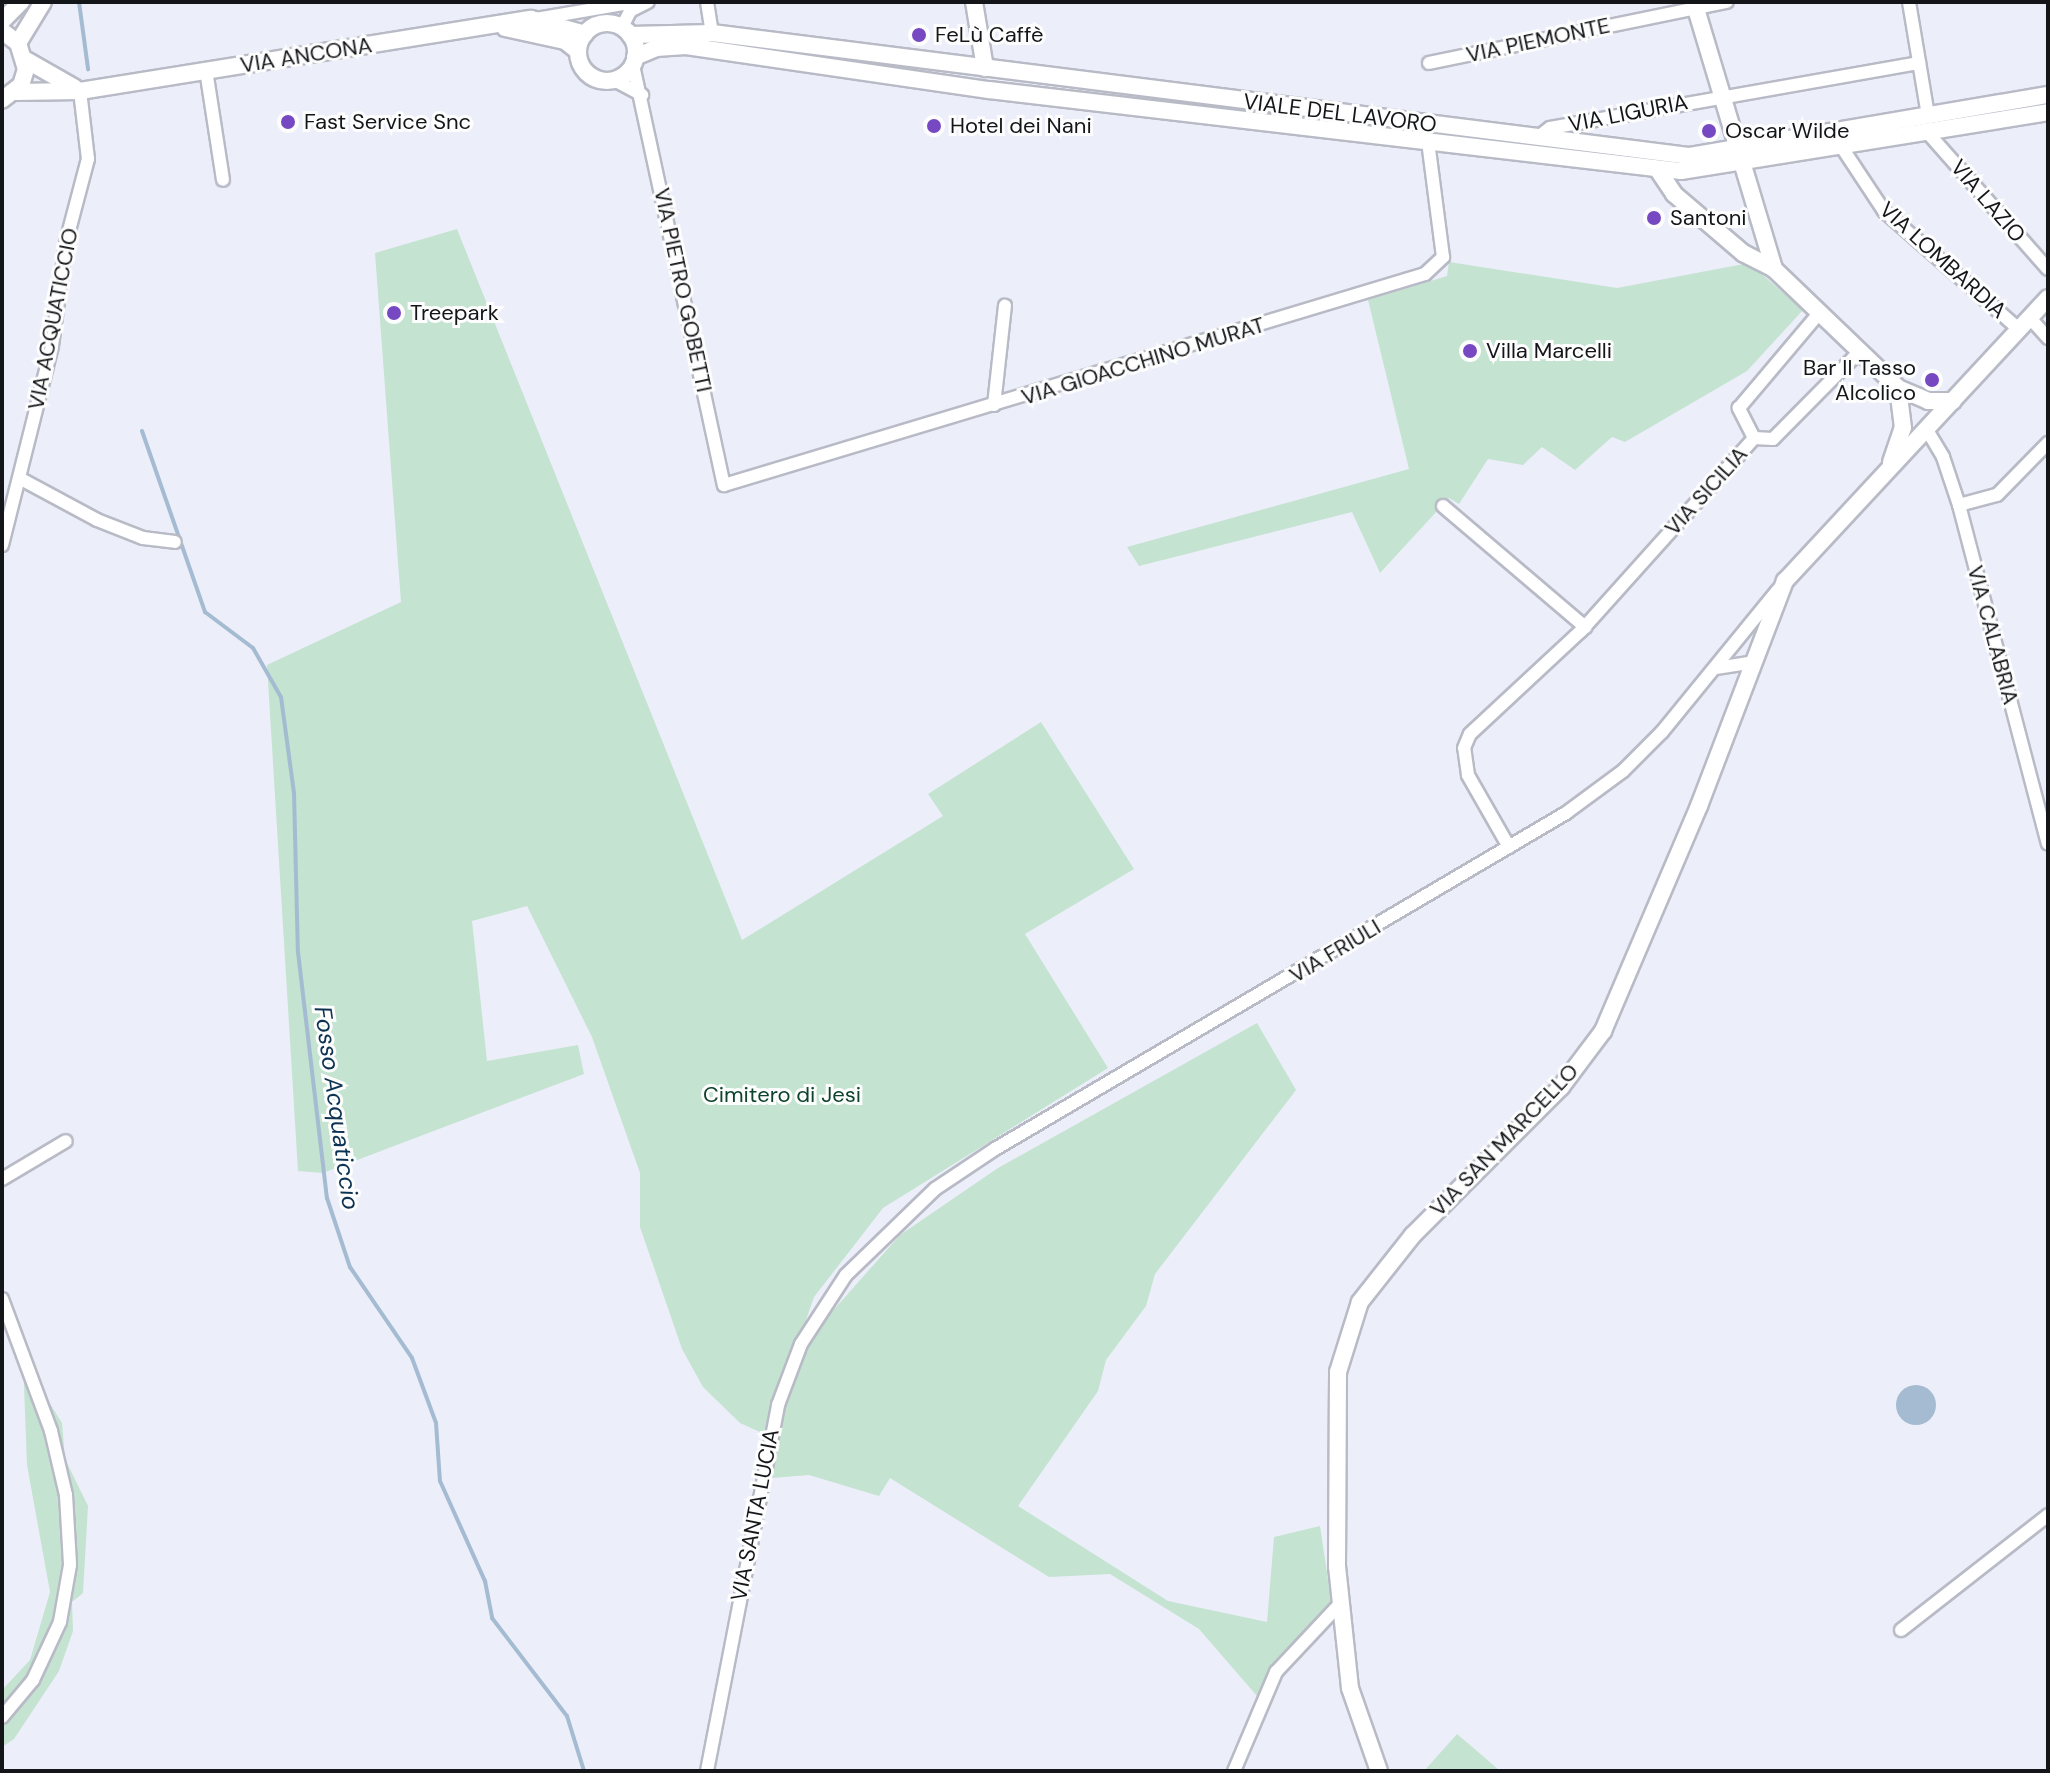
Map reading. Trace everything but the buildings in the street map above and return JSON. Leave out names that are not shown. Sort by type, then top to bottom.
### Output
[{"type":"main road","points":[[2,21],[21,2]]},
{"type":"main road","points":[[18,43],[43,2]]},
{"type":"main road","points":[[974,2],[985,68]]},
{"type":"main road","points":[[1694,5],[1774,269]]},
{"type":"main road","name":"VIA ANCONA","points":[[9,96],[80,91],[531,19],[585,34]]},
{"type":"main road","name":"VIALE DEL LAVORO","points":[[585,34],[598,25],[626,31],[712,33],[1672,155],[1740,156],[1843,149],[2048,112]]},
{"type":"main road","points":[[496,27],[565,41],[578,51],[589,75],[614,80]]},
{"type":"main road","points":[[2,31],[18,43],[26,60],[80,91]]},
{"type":"main road","points":[[626,31],[634,61]]},
{"type":"main road","points":[[578,51],[585,34]]},
{"type":"main road","name":"VIALE DEL LAVORO","points":[[614,80],[634,61],[656,48],[686,46],[989,90],[1658,170],[2048,95]]},
{"type":"main road","points":[[9,96],[26,60]]},
{"type":"main road","points":[[1658,170],[1674,194],[1743,253],[1774,269],[1898,388],[1928,401],[1953,401]]},
{"type":"main road","name":"VIA SAN MARCELLO","points":[[1379,1771],[1350,1688],[1339,1605],[1338,1372],[1360,1302],[1413,1235],[1561,1087],[1603,1031],[1785,581],[2048,298]]},
{"type":"main road","points":[[1887,470],[1900,442],[1903,411],[1898,388]]},
{"type":"main road","points":[[1903,411],[1927,430]]},
{"type":"street","name":"VIA ANCONA","points":[[531,19],[635,2]]},
{"type":"street","points":[[626,31],[630,11],[648,2]]},
{"type":"street","points":[[707,2],[712,33]]},
{"type":"street","name":"VIA PIEMONTE","points":[[1429,63],[1694,5],[1727,2]]},
{"type":"street","points":[[1909,2],[1928,116]]},
{"type":"street","name":"VIA PIETRO GOBETTI","points":[[634,61],[724,485]]},
{"type":"street","name":"VIA LIGURIA","points":[[1537,138],[1550,128],[1721,95],[1919,63]]},
{"type":"street","points":[[206,70],[223,180]]},
{"type":"street","points":[[614,80],[642,95]]},
{"type":"street","name":"VIA ACQUATICCIO","points":[[2,545],[52,346],[66,242],[88,159],[80,91]]},
{"type":"street","name":"VIA LAZIO","points":[[1928,133],[2048,269]]},
{"type":"street","name":"VIA GIOACCHINO MURAT","points":[[724,485],[1425,274],[1443,257],[1428,141]]},
{"type":"street","name":"VIA LOMBARDIA","points":[[1843,149],[1884,211],[2025,324],[2048,338]]},
{"type":"street","points":[[994,405],[1005,306]]},
{"type":"street","name":"VIA SICILIA","points":[[1509,847],[1468,775],[1464,748],[1470,734],[1585,627],[1754,438],[1739,408],[1820,312]]},
{"type":"street","points":[[1754,438],[1773,439],[1860,351]]},
{"type":"street","name":"VIA CALABRIA","points":[[1927,430],[1943,457],[1959,505],[2045,821],[2048,844]]},
{"type":"street","points":[[1959,505],[1997,495],[2048,443]]},
{"type":"street","points":[[21,479],[97,520],[143,538],[175,542]]},
{"type":"street","points":[[1443,506],[1585,627]]},
{"type":"street","name":"VIA FRIULI","points":[[846,1275],[935,1189],[995,1149],[1509,847],[1623,771],[1717,668],[1785,581]]},
{"type":"street","points":[[1717,668],[1754,662]]},
{"type":"street","points":[[2,1179],[66,1141]]},
{"type":"street","name":"VIA SANTA LUCIA","points":[[707,1771],[775,1416],[801,1344],[846,1275]]},
{"type":"street","points":[[2,1299],[51,1431],[66,1495],[70,1565],[60,1622],[33,1680],[2,1717]]},
{"type":"street","points":[[1901,1630],[2048,1515]]},
{"type":"street","points":[[1234,1771],[1276,1672],[1339,1605]]},
{"type":"green space","name":"Cimitero di Jesi","points":[[457,229],[742,940],[943,816],[928,794],[1041,722],[1134,869],[1025,934],[1108,1068],[883,1208],[814,1297],[766,1435],[740,1423],[703,1387],[682,1349],[640,1227],[640,1173],[592,1037],[527,906],[472,921],[487,1061],[578,1045],[584,1074],[323,1173],[298,1171],[267,665],[401,602],[375,253]]},
{"type":"green space","points":[[1449,262],[1617,288],[1749,263],[1803,310],[1747,371],[1625,442],[1612,437],[1575,470],[1542,447],[1523,465],[1488,459],[1459,504],[1449,498],[1380,573],[1352,512],[1139,566],[1127,547],[1409,469],[1368,300],[1447,276]]},
{"type":"green space","points":[[1257,1023],[1296,1090],[1155,1274],[1146,1306],[1106,1360],[1098,1391],[1018,1506],[1168,1601],[1267,1622],[1274,1537],[1320,1526],[1332,1607],[1271,1667],[1257,1696],[1199,1629],[1110,1574],[1049,1577],[890,1478],[879,1496],[809,1475],[772,1478],[783,1404],[814,1332],[900,1235],[998,1168]]},
{"type":"green space","points":[[23,1360],[62,1423],[65,1459],[88,1506],[83,1593],[72,1602],[73,1631],[59,1671],[14,1739],[2,1747],[2,1690],[30,1660],[50,1592],[27,1465]]},
{"type":"green space","points":[[1457,1734],[1484,1757],[1500,1771],[1424,1771]]},
{"type":"water","points":[[1916,1385],[1930,1391],[1936,1405],[1930,1419],[1916,1425],[1902,1419],[1896,1405],[1902,1391]]},
{"type":"waterway","points":[[79,2],[88,69]]},
{"type":"waterway","name":"Fosso Acquaticcio","points":[[142,431],[205,612],[253,648],[281,697],[294,793],[298,952],[327,1198],[350,1267],[412,1358],[436,1423],[440,1481],[485,1581],[492,1618],[567,1716],[584,1771]]},
{"type":"place","name":"FeLù Caffè","points":[[919,35]]},
{"type":"place","name":"Fast Service Snc","points":[[288,122]]},
{"type":"place","name":"Hotel dei Nani","points":[[934,126]]},
{"type":"place","name":"Oscar Wilde","points":[[1709,131]]},
{"type":"place","name":"Santoni","points":[[1654,218]]},
{"type":"place","name":"Treepark","points":[[394,313]]},
{"type":"place","name":"Villa Marcelli","points":[[1470,351]]},
{"type":"place","name":"Bar Il Tasso Alcolico","points":[[1932,380]]}]
